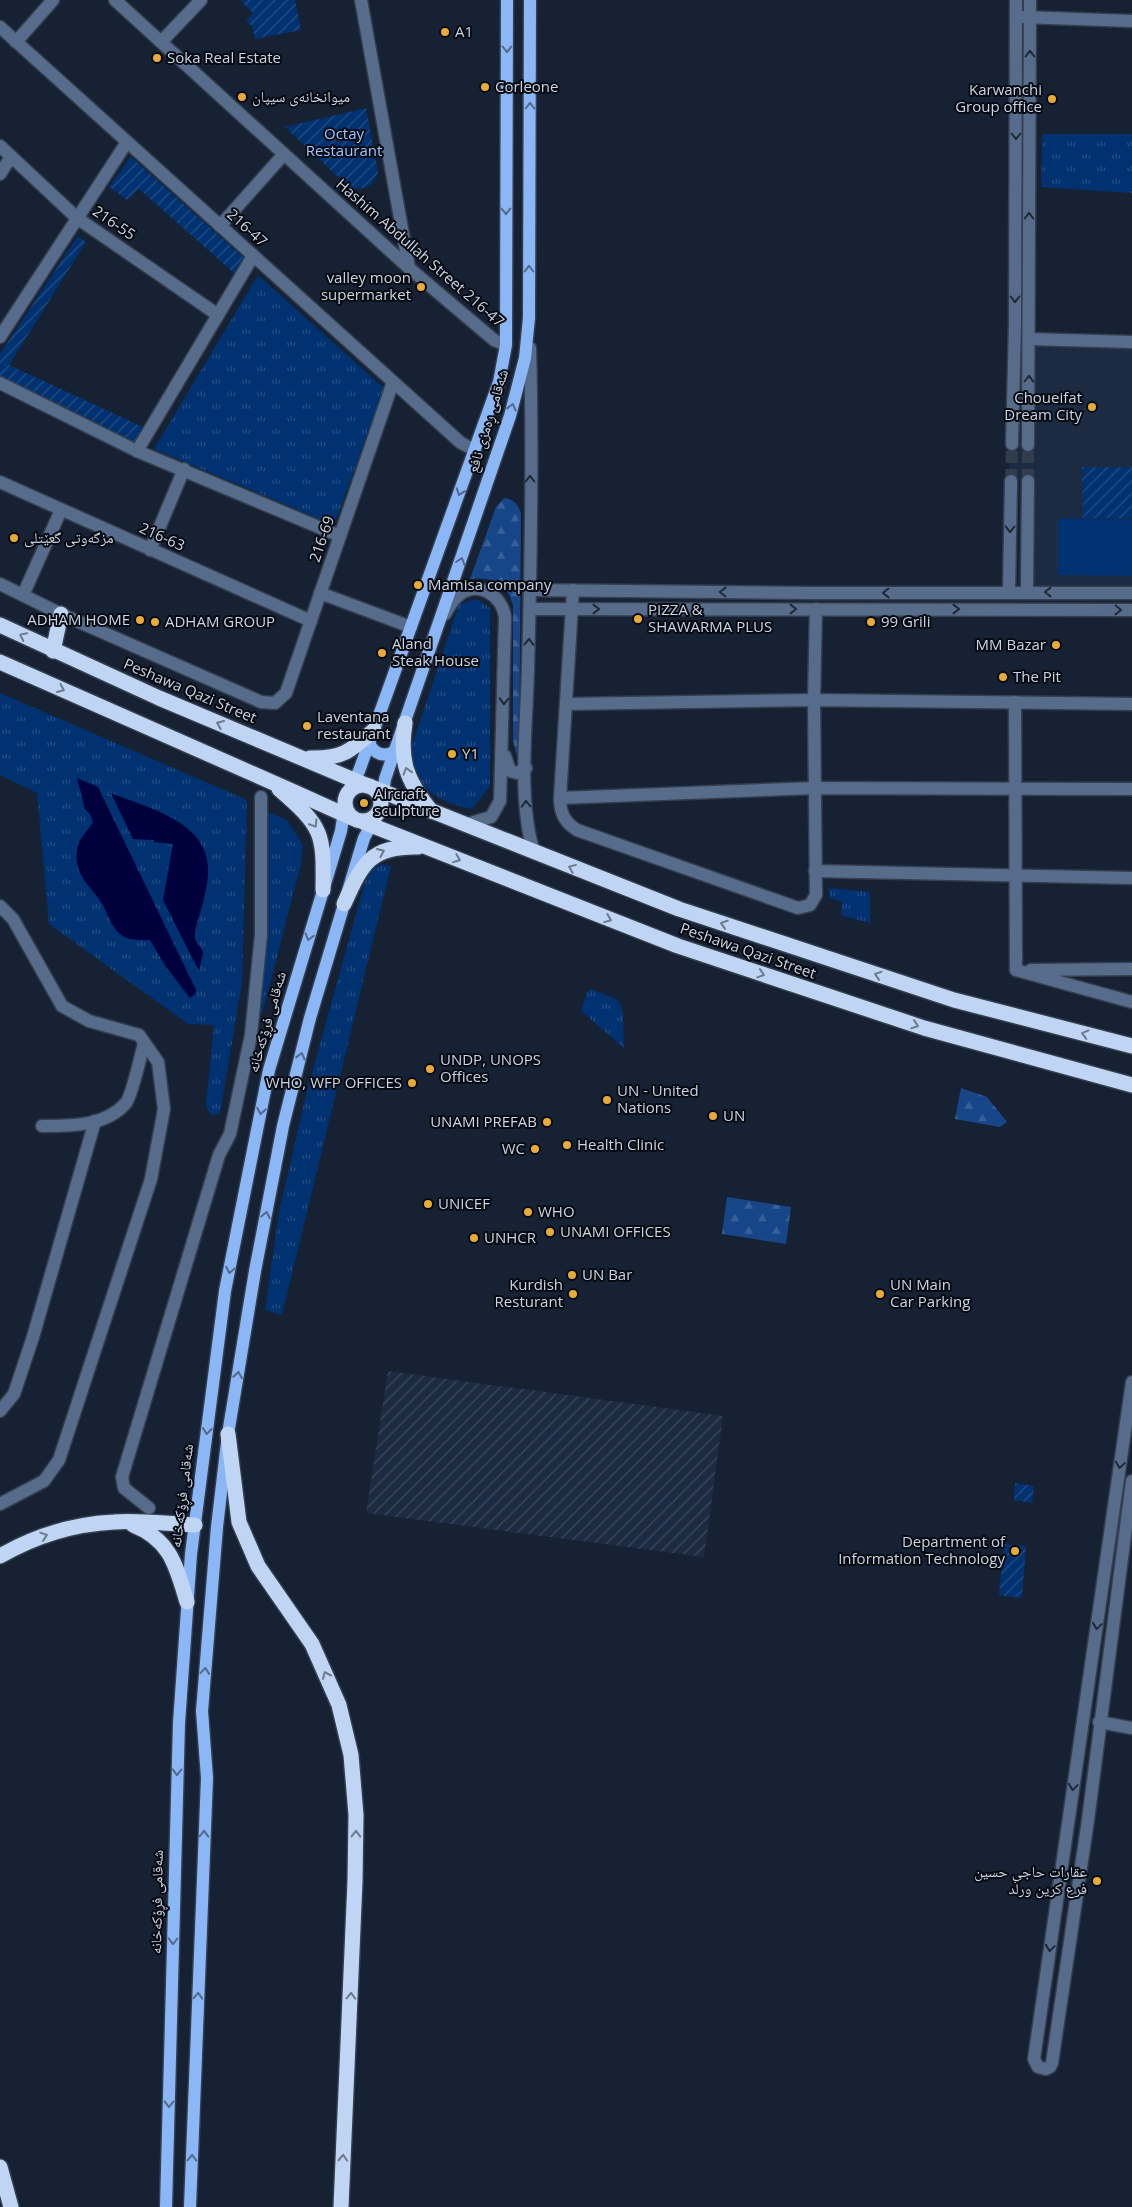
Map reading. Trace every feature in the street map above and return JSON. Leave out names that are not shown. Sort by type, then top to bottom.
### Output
[{"type":"highway","points":[[53,651],[62,614]]},
{"type":"highway","name":"Peshawa Qazi Street","points":[[0,625],[53,651],[294,755],[430,848],[688,950],[924,1028],[1132,1085]]},
{"type":"highway","name":"Peshawa Qazi Street","points":[[4,666],[266,778],[363,804],[432,812],[679,909],[954,1000],[1132,1046]]},
{"type":"highway","points":[[405,723],[402,741],[405,766],[416,793],[432,812]]},
{"type":"highway","points":[[294,755],[319,758],[342,756],[372,736]]},
{"type":"highway","points":[[266,778],[306,812],[317,828],[324,857],[323,890]]},
{"type":"highway","points":[[344,904],[358,871],[372,856],[384,850],[401,847],[430,848]]},
{"type":"highway","points":[[228,1434],[239,1522],[258,1566],[312,1644],[339,1705],[351,1755],[356,1815],[355,1881],[341,2207]]},
{"type":"highway","points":[[0,1556],[37,1538],[64,1530],[114,1522],[195,1525]]},
{"type":"highway","points":[[127,1522],[150,1532],[167,1548],[177,1568],[187,1602]]},
{"type":"highway","points":[[0,2167],[11,2207]]},
{"type":"highway","points":[[0,2201],[2,2207]]},
{"type":"main road","name":"شەقامی ڕەمزی نافع","points":[[363,804],[372,736],[499,382],[506,346],[507,0]]},
{"type":"main road","name":"شەقامی ڕەمزی نافع","points":[[363,804],[394,751],[405,723],[510,416],[525,358],[529,318],[530,0]]},
{"type":"main road","points":[[372,736],[375,752],[385,755],[394,751]]},
{"type":"main road","points":[[190,2207],[206,1778],[202,1711],[217,1527],[228,1434],[255,1271],[284,1126],[310,1018],[364,838],[363,804]]},
{"type":"main road","name":"شەقامی فڕۆکەخانە","points":[[166,2207],[180,1709],[187,1602],[195,1525],[225,1291],[267,1080],[342,830],[363,804]]},
{"type":"main road","points":[[195,1525],[217,1527]]},
{"type":"main road","points":[[180,1709],[202,1711]]},
{"type":"street","points":[[16,42],[53,0]]},
{"type":"street","name":"Hashim Abdullah Street 216-47","points":[[115,0],[409,268],[494,340],[506,346]]},
{"type":"street","points":[[161,42],[202,0]]},
{"type":"street","points":[[361,0],[409,268]]},
{"type":"street","points":[[1012,444],[1016,192],[1016,0]]},
{"type":"street","points":[[1028,445],[1030,0]]},
{"type":"street","points":[[1016,16],[1132,21]]},
{"type":"street","name":"216-47","points":[[0,27],[461,443],[475,450]]},
{"type":"street","points":[[0,337],[4,320],[77,218],[127,142]]},
{"type":"street","name":"216-55","points":[[0,146],[77,218],[218,315]]},
{"type":"street","points":[[220,226],[284,154]]},
{"type":"street","points":[[0,174],[11,156]]},
{"type":"street","points":[[1016,192],[1030,191]]},
{"type":"street","points":[[137,451],[253,256]]},
{"type":"street","points":[[529,318],[531,386],[530,609],[526,822],[534,852]]},
{"type":"street","points":[[1029,339],[1132,342]]},
{"type":"street","name":"216-69","points":[[62,614],[261,702],[275,703],[286,693],[393,382]]},
{"type":"street","points":[[0,383],[137,451],[184,469],[340,536]]},
{"type":"street","points":[[150,550],[184,469]]},
{"type":"street","points":[[1009,592],[1011,481]]},
{"type":"street","points":[[1027,592],[1028,481]]},
{"type":"street","name":"216-63","points":[[0,482],[311,621]]},
{"type":"street","points":[[23,595],[61,510]]},
{"type":"street","points":[[0,584],[62,614]]},
{"type":"street","points":[[440,621],[454,599],[461,593],[471,589],[490,592],[503,607],[505,617],[501,796],[498,807],[487,819],[464,825]]},
{"type":"street","points":[[530,590],[812,593],[1132,593]]},
{"type":"street","points":[[573,590],[560,798],[563,816],[576,830],[793,907],[804,908],[814,901],[816,896],[814,700],[816,609]]},
{"type":"street","points":[[978,592],[978,609]]},
{"type":"street","points":[[1076,592],[1076,609]]},
{"type":"street","points":[[320,593],[411,627]]},
{"type":"street","points":[[530,609],[1132,610]]},
{"type":"street","points":[[567,704],[814,700],[1132,704]]},
{"type":"street","points":[[1015,702],[1016,970]]},
{"type":"street","points":[[503,744],[506,765],[510,771],[517,773],[526,768]]},
{"type":"street","points":[[560,798],[815,788],[1132,789]]},
{"type":"street","points":[[149,1508],[124,1488],[122,1477],[219,1156],[230,1134],[251,1034],[261,934],[262,797]]},
{"type":"street","points":[[815,871],[1132,878]]},
{"type":"street","points":[[0,906],[13,919],[62,1006],[89,1021],[139,1035],[158,1062],[164,1109],[151,1178],[59,1460],[44,1481],[0,1504]]},
{"type":"street","points":[[1016,970],[1132,969]]},
{"type":"street","points":[[1016,970],[1132,1002]]},
{"type":"street","points":[[42,1126],[82,1126],[111,1115],[127,1102],[144,1043]]},
{"type":"street","points":[[0,1411],[14,1394],[33,1337],[95,1121]]},
{"type":"street","points":[[1132,1382],[1034,2059],[1038,2067],[1043,2069],[1050,2067],[1052,2063],[1088,1820],[1099,1722],[1132,1481]]},
{"type":"street","points":[[1099,1722],[1132,1728]]},
{"type":"shaded area","points":[[1029,339],[1132,342],[1132,593],[1027,592],[1027,481],[1009,480],[1009,445],[1028,445]]},
{"type":"shaded area","points":[[77,778],[98,787],[196,990],[195,994],[190,998],[166,967],[150,940],[130,939],[117,931],[99,899],[80,872],[77,865],[78,845],[93,822],[90,814],[85,809]]},
{"type":"shaded area","points":[[111,793],[172,818],[186,827],[197,838],[205,851],[208,867],[207,883],[195,931],[195,939],[203,952],[199,971],[163,900],[173,844],[154,842],[154,840],[133,839]]},
{"type":"shaded area","points":[[388,1371],[723,1416],[704,1557],[366,1513]]},
{"type":"green space","points":[[240,0],[295,0],[301,30],[255,39],[252,26],[246,21],[253,13]]},
{"type":"green space","name":"Octay Restaurant","points":[[366,108],[378,172],[374,181],[365,188],[351,189],[285,127]]},
{"type":"green space","points":[[1042,134],[1132,134],[1132,193],[1041,187]]},
{"type":"green space","points":[[131,157],[246,260],[235,274],[139,189],[127,200],[109,187]]},
{"type":"green space","points":[[78,236],[86,242],[9,365],[145,428],[134,442],[0,378],[0,354]]},
{"type":"green space","points":[[258,275],[384,388],[334,525],[154,449]]},
{"type":"green space","points":[[1082,467],[1132,467],[1132,518],[1083,518]]},
{"type":"green space","points":[[504,498],[515,502],[521,513],[519,765],[513,740],[513,605],[507,591],[498,583],[485,579],[470,579],[496,507]]},
{"type":"green space","points":[[1058,518],[1132,519],[1132,576],[1058,575]]},
{"type":"green space","points":[[477,599],[490,608],[490,786],[472,809],[452,804],[433,794],[417,780],[409,761],[412,745],[459,604]]},
{"type":"green space","points":[[0,693],[247,800],[242,983],[220,1113],[212,1115],[208,1111],[206,1104],[214,1025],[188,1024],[49,924],[37,793],[0,775]]},
{"type":"green space","points":[[265,811],[287,820],[303,845],[301,864],[262,1014],[256,1009],[268,903],[262,841]]},
{"type":"green space","points":[[381,864],[391,866],[282,1315],[265,1310],[279,1212],[307,1091],[365,882],[373,869]]},
{"type":"green space","points":[[828,888],[870,892],[870,923],[841,915],[842,902],[830,898]]},
{"type":"green space","points":[[591,989],[618,1000],[623,1012],[624,1048],[581,1011],[587,992]]},
{"type":"green space","points":[[961,1088],[987,1097],[1007,1122],[1000,1127],[955,1119]]},
{"type":"green space","points":[[727,1197],[791,1207],[786,1244],[722,1234]]},
{"type":"green space","points":[[1015,1483],[1034,1486],[1032,1503],[1014,1500]]},
{"type":"green space","points":[[1004,1544],[1026,1546],[1022,1598],[999,1595]]},
{"type":"tunnel","points":[[1011,481],[1012,444]]},
{"type":"tunnel","points":[[1028,445],[1028,481]]},
{"type":"place","name":"A1","points":[[445,32]]},
{"type":"place","name":"Soka Real Estate","points":[[157,58]]},
{"type":"place","name":"Corleone","points":[[485,87]]},
{"type":"place","name":"میوانخانەی سیپان","points":[[242,97]]},
{"type":"place","name":"Karwanchi Group office","points":[[1052,99]]},
{"type":"place","name":"valley moon supermarket","points":[[421,287]]},
{"type":"place","name":"Choueifat Dream City","points":[[1092,407]]},
{"type":"place","name":"مزگەوتی گعێتلی","points":[[14,538]]},
{"type":"place","name":"Mamisa company","points":[[418,585]]},
{"type":"place","name":"PIZZA & SHAWARMA PLUS","points":[[638,619]]},
{"type":"place","name":"ADHAM HOME","points":[[140,620]]},
{"type":"place","name":"ADHAM GROUP","points":[[155,622]]},
{"type":"place","name":"99 Grili","points":[[871,622]]},
{"type":"place","name":"MM Bazar","points":[[1056,645]]},
{"type":"place","name":"Aland Steak House","points":[[382,653]]},
{"type":"place","name":"The Pit","points":[[1003,677]]},
{"type":"place","name":"Laventana restaurant","points":[[307,726]]},
{"type":"place","name":"Y1","points":[[452,754]]},
{"type":"place","name":"Aircraft sculpture","points":[[364,803]]},
{"type":"place","name":"UNDP, UNOPS Offices","points":[[430,1069]]},
{"type":"place","name":"WHO, WFP OFFICES","points":[[412,1083]]},
{"type":"place","name":"UN - United Nations","points":[[607,1100]]},
{"type":"place","name":"UN","points":[[713,1116]]},
{"type":"place","name":"UNAMI PREFAB","points":[[547,1122]]},
{"type":"place","name":"Health Clinic","points":[[567,1145]]},
{"type":"place","name":"WC","points":[[535,1149]]},
{"type":"place","name":"UNICEF","points":[[428,1204]]},
{"type":"place","name":"WHO","points":[[528,1212]]},
{"type":"place","name":"UNAMI OFFICES","points":[[550,1232]]},
{"type":"place","name":"UNHCR","points":[[474,1238]]},
{"type":"place","name":"UN Bar","points":[[572,1275]]},
{"type":"place","name":"Kurdish Resturant","points":[[573,1294]]},
{"type":"place","name":"UN Main Car Parking","points":[[880,1294]]},
{"type":"place","name":"Department of Information Technology","points":[[1015,1551]]},
{"type":"place","name":"عقارات حاجي حسين فرع كرين ورلد","points":[[1097,1881]]}]
